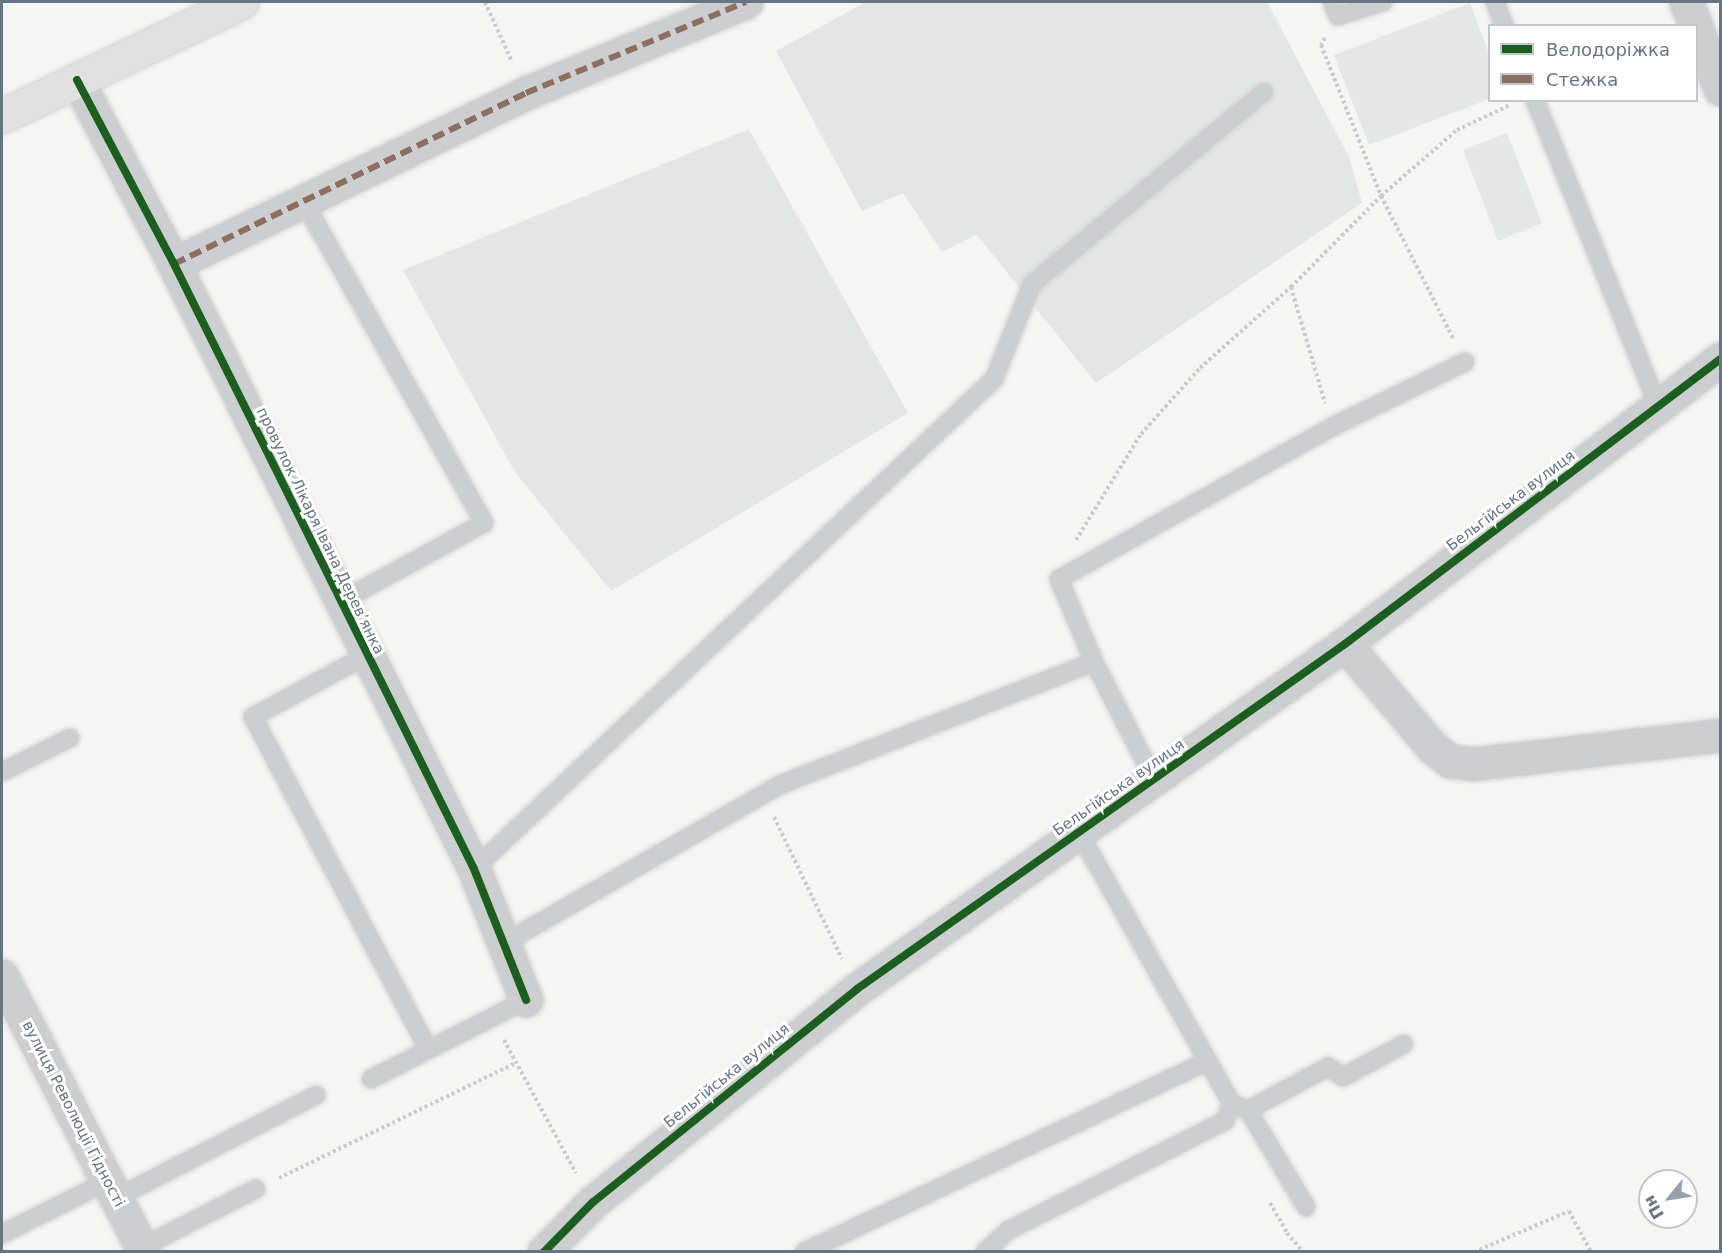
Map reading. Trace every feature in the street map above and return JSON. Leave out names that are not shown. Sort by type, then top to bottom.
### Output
[{"type":"main road","points":[[2,116],[241,2]]},
{"type":"street","points":[[174,264],[526,93],[746,2]]},
{"type":"street","points":[[1686,2],[1695,24]]},
{"type":"street","points":[[1698,31],[1720,89]]},
{"type":"street","name":"провулок Лікаря Івана Деревʼянка","points":[[77,80],[174,264],[474,869],[526,1000]]},
{"type":"street","name":"Бельгійська вулиця","points":[[544,1251],[592,1203],[857,989],[1345,644],[1720,359]]},
{"type":"street","points":[[1345,644],[1432,747],[1450,761],[1473,764],[1720,735]]},
{"type":"street","name":"вулиця Революції Гідності","points":[[3,983],[143,1249]]},
{"type":"lane","points":[[1335,9],[1383,2]]},
{"type":"lane","points":[[1495,2],[1503,24]]},
{"type":"lane","points":[[474,869],[994,379],[1032,284],[1264,92]]},
{"type":"lane","points":[[1536,102],[1658,406]]},
{"type":"lane","points":[[304,202],[484,523],[340,602]]},
{"type":"lane","points":[[1155,780],[1094,662],[1059,579],[1332,427],[1465,362]]},
{"type":"lane","points":[[367,655],[253,717],[428,1050]]},
{"type":"lane","points":[[504,944],[782,784],[1094,662]]},
{"type":"lane","points":[[2,772],[70,738]]},
{"type":"lane","points":[[1079,832],[1208,1061],[1306,1206]]},
{"type":"lane","points":[[371,1079],[526,1000]]},
{"type":"lane","points":[[985,1251],[1010,1230],[1225,1121],[1240,1107],[1328,1067],[1343,1077],[1404,1044]]},
{"type":"lane","points":[[804,1251],[1208,1061]]},
{"type":"lane","points":[[2,1234],[112,1190],[316,1095]]},
{"type":"lane","points":[[143,1249],[256,1189]]},
{"type":"path","points":[[485,2],[526,93]]},
{"type":"path","points":[[1335,9],[1321,45],[1381,196],[1465,362]]},
{"type":"path","points":[[1059,579],[1080,530],[1141,434],[1200,368],[1291,286],[1381,196],[1457,130],[1516,102]]},
{"type":"path","points":[[1291,286],[1332,427]]},
{"type":"path","points":[[764,795],[857,989]]},
{"type":"path","points":[[491,1018],[592,1203]]},
{"type":"path","points":[[256,1189],[516,1063]]},
{"type":"path","points":[[1474,1251],[1569,1211],[1591,1251]]},
{"type":"shaded area","points":[[866,2],[1267,2],[1349,157],[1362,203],[1096,383],[977,235],[942,252],[903,193],[862,211],[776,51]]},
{"type":"shaded area","points":[[1470,3],[1488,51],[1488,99],[1369,145],[1334,55]]},
{"type":"shaded area","points":[[749,129],[908,413],[611,591],[515,472],[403,270]]},
{"type":"shaded area","points":[[1507,133],[1542,223],[1498,241],[1463,150]]},
{"type":"marked path","points":[[174,264],[526,93],[746,2]]},
{"type":"cycle path","points":[[77,80],[174,264],[474,869],[526,1000]]},
{"type":"cycle path","points":[[544,1252],[592,1203],[857,989],[1345,644],[1720,359]]}]
